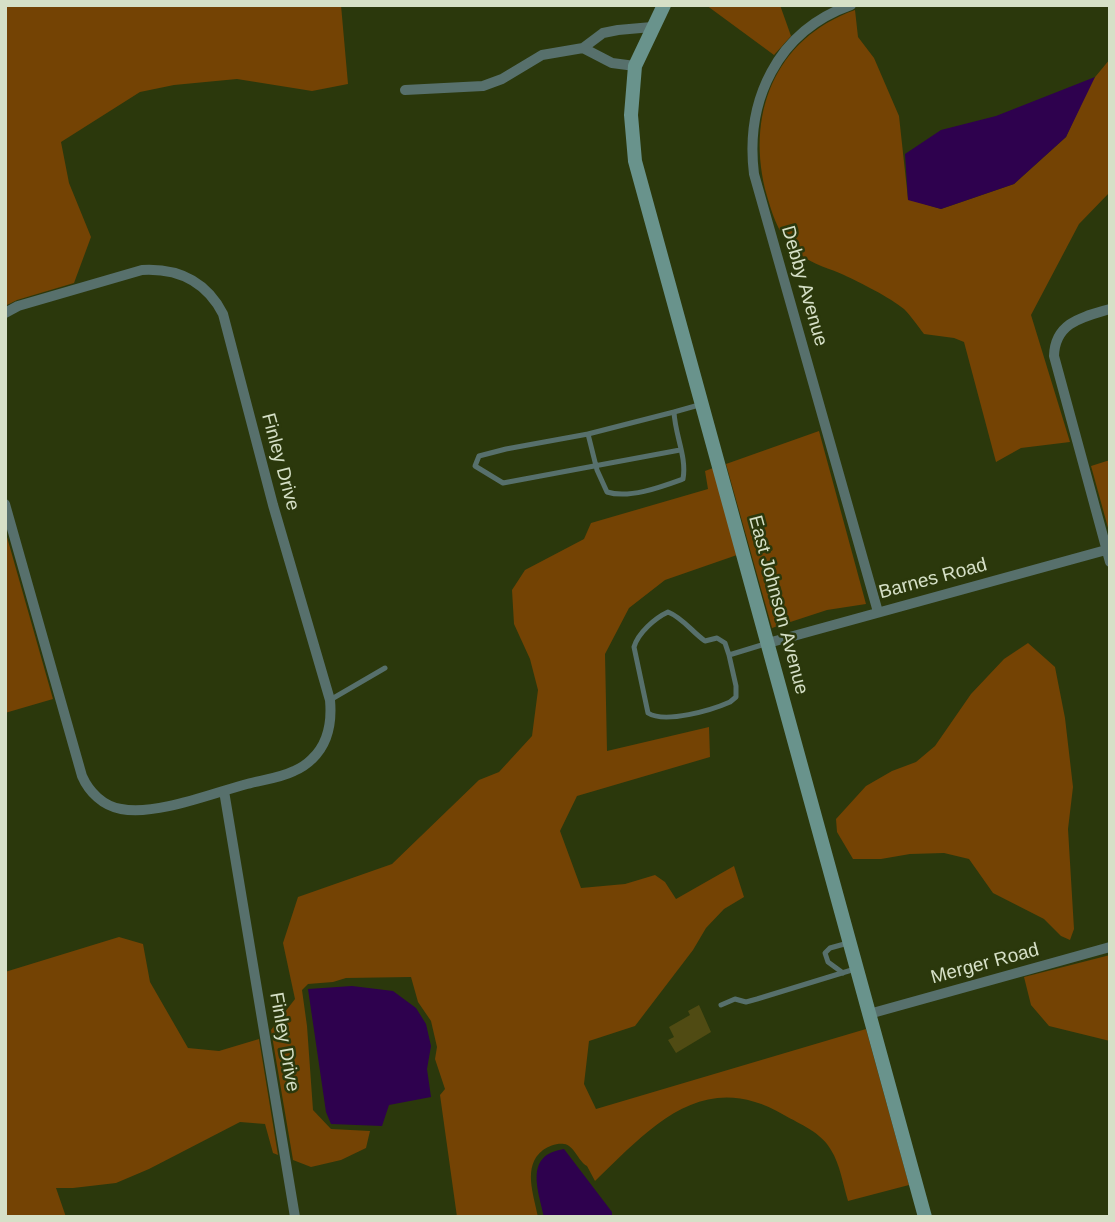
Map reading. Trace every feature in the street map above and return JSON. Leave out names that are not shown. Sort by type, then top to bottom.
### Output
[{"type":"main road","name":"East Johnson Avenue","points":[[664,5],[635,66],[631,115],[635,161],[850,943],[850,970],[869,1014],[925,1217]]},
{"type":"street","name":"Debby Avenue","points":[[851,5],[825,17],[808,29],[779,58],[760,94],[751,154],[754,174],[877,612]]},
{"type":"street","points":[[405,90],[483,86],[502,79],[542,55],[583,48],[603,33],[652,27]]},
{"type":"street","points":[[583,48],[612,63],[635,66]]},
{"type":"street","name":"Finley Drive","points":[[5,313],[18,306],[142,270],[160,269],[179,273],[208,291],[223,314],[273,505],[330,700],[329,730],[320,750],[292,773],[201,798],[130,810],[118,809],[101,800],[85,783],[5,504]]},
{"type":"street","points":[[1110,309],[1079,319],[1062,329],[1054,346],[1054,356],[1110,562]]},
{"type":"street","name":"Barnes Road","points":[[768,643],[1106,550]]},
{"type":"street","name":"Finley Drive","points":[[224,791],[295,1217]]},
{"type":"street","name":"Merger Road","points":[[869,1014],[1110,947]]},
{"type":"lane","points":[[680,450],[503,483],[475,466],[479,456],[588,434],[702,404]]},
{"type":"lane","points":[[588,434],[597,470],[607,492],[617,495],[664,486],[683,480],[685,466],[674,412]]},
{"type":"lane","points":[[668,612],[677,616],[692,633],[705,641],[717,638],[724,643],[729,655],[736,686],[736,697],[730,702],[674,717],[655,718],[648,713],[634,647],[636,638],[661,615],[668,612]]},
{"type":"lane","points":[[729,655],[768,643]]},
{"type":"lane","points":[[330,700],[384,667]]},
{"type":"lane","points":[[850,943],[830,948],[825,953],[828,962],[850,970]]},
{"type":"lane","points":[[721,1005],[735,999],[746,1002],[850,970]]},
{"type":"shaded area","points":[[5,5],[341,5],[348,84],[312,91],[237,79],[174,85],[140,92],[61,142],[69,183],[91,237],[74,283],[5,306]]},
{"type":"shaded area","points":[[706,5],[780,5],[791,36],[774,55]]},
{"type":"shaded area","points":[[855,10],[858,37],[874,58],[899,116],[908,199],[941,209],[1014,184],[1066,137],[1091,82],[1110,59],[1110,192],[1079,224],[1031,315],[1070,442],[1021,448],[996,462],[964,342],[924,334],[904,309],[891,300],[801,255],[779,228],[772,213],[761,167],[760,138],[764,110],[772,84],[785,61],[804,40],[827,23]]},
{"type":"shaded area","points":[[1095,77],[1066,137],[1014,184],[941,209],[908,200],[905,154],[941,130],[996,116]]},
{"type":"shaded area","points":[[819,431],[866,604],[827,610],[772,628],[726,464]]},
{"type":"shaded area","points":[[1110,460],[1110,535],[1091,466]]},
{"type":"shaded area","points":[[713,468],[737,555],[665,580],[629,608],[605,654],[607,751],[709,727],[710,757],[577,796],[560,831],[581,888],[625,884],[655,875],[665,882],[676,899],[734,866],[744,897],[724,909],[706,928],[693,950],[635,1026],[589,1041],[584,1084],[596,1109],[866,1029],[909,1185],[848,1201],[837,1162],[822,1139],[797,1122],[755,1102],[728,1097],[703,1101],[680,1110],[637,1141],[595,1181],[587,1166],[567,1145],[556,1144],[543,1150],[531,1172],[538,1217],[457,1217],[440,1095],[445,1089],[435,1059],[437,1047],[431,1021],[418,1002],[411,977],[346,978],[308,984],[302,990],[313,1110],[331,1129],[370,1131],[366,1148],[341,1160],[311,1167],[293,1160],[271,1030],[295,999],[283,943],[298,897],[392,864],[479,780],[499,772],[532,736],[538,690],[530,659],[514,624],[512,590],[525,570],[584,539],[591,523],[708,489],[705,471]]},
{"type":"shaded area","points":[[5,530],[53,699],[5,713]]},
{"type":"shaded area","points":[[1028,643],[1055,667],[1065,718],[1073,787],[1068,829],[1074,929],[1070,940],[1061,936],[1044,919],[993,893],[969,859],[944,853],[853,859],[837,832],[836,819],[866,786],[892,771],[916,762],[935,746],[971,694],[1004,659]]},
{"type":"shaded area","points":[[119,937],[143,944],[150,982],[188,1048],[219,1051],[259,1039],[278,1155],[273,1153],[265,1124],[240,1122],[116,1183],[56,1188],[66,1217],[5,1217],[5,972]]},
{"type":"shaded area","points":[[1110,955],[1110,1041],[1049,1026],[1031,1005],[1024,977]]},
{"type":"shaded area","points":[[352,986],[393,991],[416,1008],[426,1024],[431,1046],[427,1069],[431,1097],[389,1105],[382,1126],[331,1124],[326,1112],[308,989]]},
{"type":"shaded area","points":[[564,1149],[612,1212],[612,1217],[544,1217],[537,1185],[539,1166],[543,1158],[551,1152]]},
{"type":"building","points":[[699,1005],[711,1032],[676,1053],[668,1040],[674,1037],[669,1027],[690,1015],[688,1011]]}]
